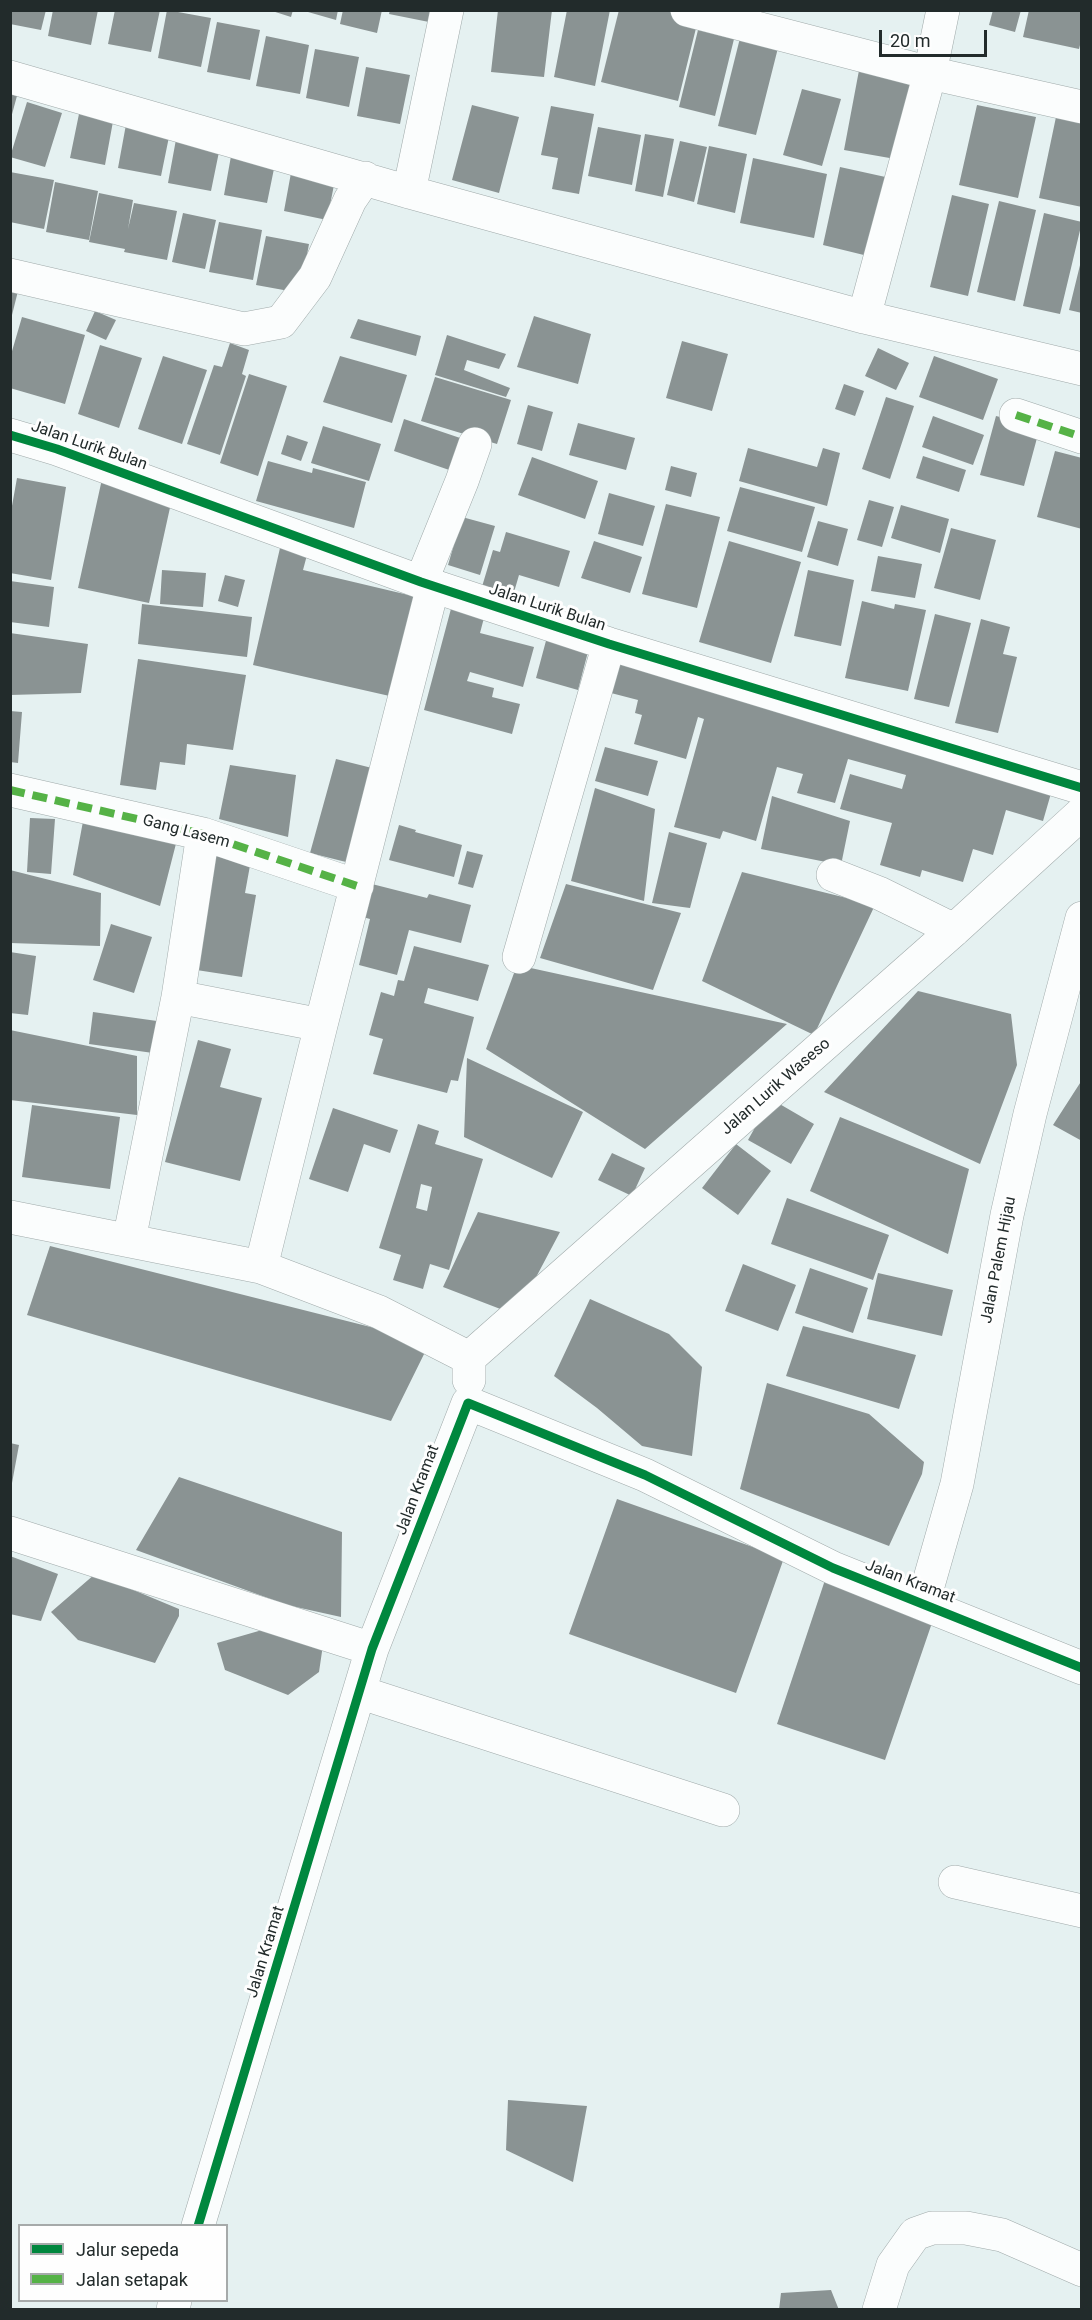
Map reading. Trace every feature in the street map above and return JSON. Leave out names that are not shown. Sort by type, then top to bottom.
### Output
[{"type":"street","points":[[409,192],[447,10]]},
{"type":"street","points":[[687,10],[930,73],[1082,107]]},
{"type":"street","points":[[864,317],[930,73],[943,10]]},
{"type":"street","points":[[10,77],[409,192],[864,317],[1082,369]]},
{"type":"street","points":[[10,275],[244,329],[281,322],[315,277],[350,200],[365,178]]},
{"type":"street","points":[[1016,415],[1082,437]]},
{"type":"street","name":"Jalan Lurik Bulan","points":[[10,435],[57,449],[427,584],[609,644],[1082,788]]},
{"type":"street","points":[[261,1267],[357,886],[427,584],[475,444]]},
{"type":"street","points":[[519,957],[609,644]]},
{"type":"street","name":"Gang Lasem","points":[[10,790],[203,834],[357,886]]},
{"type":"street","name":"Jalan Lurik Waseso","points":[[469,1358],[954,930],[1082,813]]},
{"type":"street","points":[[129,1240],[178,997],[203,834]]},
{"type":"street","points":[[833,875],[879,893],[954,930]]},
{"type":"street","name":"Jalan Palem Hijau","points":[[923,1603],[957,1484],[1007,1215],[1030,1114],[1082,918]]},
{"type":"street","points":[[178,997],[321,1025]]},
{"type":"street","points":[[10,1217],[261,1267],[379,1312],[469,1358],[468,1403]]},
{"type":"street","name":"Jalan Kramat","points":[[199,2224],[372,1649],[468,1403],[645,1475],[833,1568],[1082,1668]]},
{"type":"street","points":[[10,1533],[372,1649]]},
{"type":"street","points":[[359,1692],[723,1810]]},
{"type":"street","points":[[955,1882],[1082,1911]]},
{"type":"street","points":[[879,2310],[893,2265],[915,2234],[932,2228],[966,2228],[1002,2235],[1082,2270]]},
{"type":"building","points":[[10,10],[46,10],[41,30],[10,24]]},
{"type":"building","points":[[53,10],[98,10],[91,45],[48,36]]},
{"type":"building","points":[[115,10],[160,10],[151,52],[108,44]]},
{"type":"building","points":[[167,10],[211,18],[201,67],[158,58]]},
{"type":"building","points":[[269,10],[293,10],[291,17]]},
{"type":"building","points":[[301,10],[338,10],[336,20]]},
{"type":"building","points":[[343,10],[382,10],[377,33],[340,24]]},
{"type":"building","points":[[390,10],[442,10],[439,24],[389,14]]},
{"type":"building","points":[[498,10],[552,10],[544,77],[491,72]]},
{"type":"building","points":[[567,10],[610,10],[595,86],[554,77]]},
{"type":"building","points":[[619,10],[677,10],[699,16],[678,101],[601,82]]},
{"type":"building","points":[[993,10],[1021,10],[1015,32],[989,25]]},
{"type":"building","points":[[1029,10],[1082,10],[1082,37],[1079,49],[1023,37]]},
{"type":"building","points":[[217,22],[260,30],[250,80],[207,72]]},
{"type":"building","points":[[698,30],[734,39],[715,116],[679,107]]},
{"type":"building","points":[[742,30],[780,40],[756,135],[718,126]]},
{"type":"building","points":[[266,36],[309,45],[300,94],[256,86]]},
{"type":"building","points":[[315,49],[359,57],[349,107],[306,98]]},
{"type":"building","points":[[860,65],[917,76],[901,160],[844,150]]},
{"type":"building","points":[[366,67],[410,75],[400,124],[357,116]]},
{"type":"building","points":[[10,79],[21,81],[11,118],[10,118]]},
{"type":"building","points":[[802,89],[841,99],[822,166],[783,155]]},
{"type":"building","points":[[27,102],[62,113],[45,167],[10,157]]},
{"type":"building","points":[[472,105],[519,117],[499,193],[452,180]]},
{"type":"building","points":[[977,105],[1036,117],[1018,198],[959,185]]},
{"type":"building","points":[[551,106],[594,114],[579,194],[552,189],[558,158],[541,155]]},
{"type":"building","points":[[80,109],[114,116],[105,165],[70,158]]},
{"type":"building","points":[[1056,117],[1082,123],[1082,207],[1039,198]]},
{"type":"building","points":[[127,119],[171,127],[161,176],[118,168]]},
{"type":"building","points":[[598,127],[641,135],[632,185],[588,176]]},
{"type":"building","points":[[177,134],[221,142],[211,191],[168,183]]},
{"type":"building","points":[[645,134],[674,139],[663,197],[635,191]]},
{"type":"building","points":[[680,141],[707,147],[694,202],[667,195]]},
{"type":"building","points":[[233,145],[277,154],[267,203],[224,195]]},
{"type":"building","points":[[709,146],[747,154],[735,213],[697,204]]},
{"type":"building","points":[[753,158],[827,174],[814,238],[740,223]]},
{"type":"building","points":[[293,162],[337,170],[327,220],[284,211]]},
{"type":"building","points":[[840,167],[890,178],[872,257],[823,245]]},
{"type":"building","points":[[10,172],[54,180],[44,229],[10,222]]},
{"type":"building","points":[[55,182],[98,191],[89,240],[46,232]]},
{"type":"building","points":[[99,193],[133,200],[128,229],[134,203],[177,211],[167,260],[124,252],[125,249],[89,242]]},
{"type":"building","points":[[952,195],[989,204],[968,296],[930,287]]},
{"type":"building","points":[[999,201],[1036,210],[1015,301],[977,292]]},
{"type":"building","points":[[183,213],[216,220],[205,269],[172,262]]},
{"type":"building","points":[[1044,213],[1082,222],[1060,314],[1023,306]]},
{"type":"building","points":[[219,222],[262,230],[253,280],[209,272]]},
{"type":"building","points":[[266,236],[309,244],[300,293],[256,285]]},
{"type":"building","points":[[1082,261],[1082,313],[1069,310]]},
{"type":"building","points":[[10,289],[18,291],[11,319],[10,319]]},
{"type":"building","points":[[95,311],[116,320],[106,340],[86,331]]},
{"type":"building","points":[[534,316],[591,334],[578,384],[517,367]]},
{"type":"building","points":[[22,317],[85,335],[65,404],[10,388],[10,358]]},
{"type":"building","points":[[358,319],[421,336],[416,356],[350,338]]},
{"type":"building","points":[[447,335],[506,354],[499,369],[467,360],[464,370],[510,388],[506,397],[435,375]]},
{"type":"building","points":[[682,341],[728,354],[712,411],[666,398]]},
{"type":"building","points":[[230,343],[249,350],[242,374],[246,376],[220,455],[187,444],[214,365],[222,367]]},
{"type":"building","points":[[100,345],[142,358],[119,428],[78,414]]},
{"type":"building","points":[[878,348],[909,363],[896,390],[865,376]]},
{"type":"building","points":[[163,356],[207,370],[182,444],[138,429]]},
{"type":"building","points":[[340,356],[407,375],[392,423],[323,402]]},
{"type":"building","points":[[934,356],[998,379],[983,420],[919,397]]},
{"type":"building","points":[[249,374],[287,386],[258,476],[220,463]]},
{"type":"building","points":[[435,377],[511,400],[497,444],[421,421]]},
{"type":"building","points":[[844,384],[864,391],[855,416],[835,409]]},
{"type":"building","points":[[886,397],[914,406],[890,479],[862,469]]},
{"type":"building","points":[[528,405],[553,412],[542,451],[517,444]]},
{"type":"building","points":[[933,416],[984,435],[973,465],[922,447]]},
{"type":"building","points":[[996,416],[1040,427],[1024,486],[980,475]]},
{"type":"building","points":[[404,419],[469,441],[458,473],[394,451]]},
{"type":"building","points":[[578,423],[635,438],[626,470],[569,455]]},
{"type":"building","points":[[323,426],[381,444],[369,481],[311,463]]},
{"type":"building","points":[[287,435],[308,442],[301,461],[281,454]]},
{"type":"building","points":[[748,448],[817,467],[823,448],[840,453],[827,506],[739,481]]},
{"type":"building","points":[[1055,451],[1082,458],[1082,529],[1037,517]]},
{"type":"building","points":[[923,456],[966,470],[959,492],[916,478]]},
{"type":"building","points":[[532,457],[598,481],[585,519],[518,495]]},
{"type":"building","points":[[268,461],[312,473],[313,468],[366,482],[354,528],[256,501]]},
{"type":"building","points":[[671,466],[697,473],[691,497],[665,490]]},
{"type":"building","points":[[17,478],[66,487],[51,580],[10,573],[10,517]]},
{"type":"building","points":[[102,479],[173,494],[149,603],[78,588]]},
{"type":"building","points":[[740,487],[815,507],[802,552],[727,531]]},
{"type":"building","points":[[609,493],[655,506],[643,546],[598,534]]},
{"type":"building","points":[[869,500],[894,507],[882,547],[857,540]]},
{"type":"building","points":[[666,504],[720,517],[697,608],[642,594]]},
{"type":"building","points":[[901,505],[949,519],[940,553],[891,538]]},
{"type":"building","points":[[462,517],[495,526],[480,575],[448,565]]},
{"type":"building","points":[[818,521],[848,529],[838,566],[807,557]]},
{"type":"building","points":[[951,528],[996,540],[980,600],[934,588]]},
{"type":"building","points":[[506,532],[570,551],[559,587],[519,575],[512,599],[481,590],[493,550],[500,552]]},
{"type":"building","points":[[594,541],[642,557],[630,593],[581,578]]},
{"type":"building","points":[[729,541],[801,562],[771,663],[699,642]]},
{"type":"building","points":[[280,548],[307,555],[303,570],[417,597],[394,697],[253,665]]},
{"type":"building","points":[[878,556],[922,564],[915,598],[871,591]]},
{"type":"building","points":[[162,570],[206,573],[203,607],[160,604]]},
{"type":"building","points":[[808,570],[854,580],[841,646],[794,636]]},
{"type":"building","points":[[225,575],[245,580],[238,607],[218,601]]},
{"type":"building","points":[[10,581],[54,587],[49,627],[10,622]]},
{"type":"building","points":[[862,601],[894,609],[895,604],[926,610],[908,691],[845,678]]},
{"type":"building","points":[[142,604],[252,617],[247,657],[138,644]]},
{"type":"building","points":[[452,605],[485,614],[480,633],[534,647],[523,687],[470,672],[467,681],[494,688],[492,697],[520,704],[512,734],[424,710]]},
{"type":"building","points":[[935,614],[971,623],[949,707],[914,699]]},
{"type":"building","points":[[981,619],[1010,627],[1003,654],[1017,657],[998,733],[955,723]]},
{"type":"building","points":[[10,633],[88,644],[81,693],[10,695]]},
{"type":"building","points":[[547,637],[589,648],[578,690],[536,678]]},
{"type":"building","points":[[623,654],[1054,783],[1043,821],[1006,810],[993,855],[973,849],[963,882],[922,870],[920,877],[880,865],[892,823],[840,809],[850,774],[902,789],[906,775],[848,759],[835,803],[797,793],[803,774],[777,767],[756,841],[723,831],[720,839],[674,827],[704,719],[698,717],[686,759],[634,744],[642,715],[635,713],[638,700],[611,693]]},
{"type":"building","points":[[138,659],[246,675],[233,750],[187,744],[185,765],[160,762],[156,790],[120,785]]},
{"type":"building","points":[[10,711],[22,712],[18,763],[10,762]]},
{"type":"building","points":[[605,747],[658,761],[648,796],[595,781]]},
{"type":"building","points":[[336,759],[376,769],[350,863],[310,853]]},
{"type":"building","points":[[230,765],[296,775],[288,837],[219,819]]},
{"type":"building","points":[[595,788],[655,809],[644,901],[571,881]]},
{"type":"building","points":[[772,796],[850,821],[841,865],[761,849]]},
{"type":"building","points":[[84,816],[179,832],[160,906],[73,875]]},
{"type":"building","points":[[30,818],[55,819],[51,874],[27,872]]},
{"type":"building","points":[[399,825],[416,830],[415,832],[462,845],[454,877],[389,860]]},
{"type":"building","points":[[669,832],[707,843],[690,908],[652,903]]},
{"type":"building","points":[[467,851],[483,855],[473,888],[458,884]]},
{"type":"building","points":[[209,853],[251,860],[245,893],[256,895],[242,977],[190,969]]},
{"type":"building","points":[[10,870],[101,893],[100,946],[10,943]]},
{"type":"building","points":[[742,872],[875,905],[814,1035],[702,981]]},
{"type":"building","points":[[368,883],[427,898],[429,894],[471,905],[461,943],[409,930],[397,975],[359,965],[370,919],[359,916]]},
{"type":"building","points":[[566,884],[681,913],[653,990],[540,958]]},
{"type":"building","points":[[111,924],[152,937],[134,993],[93,980]]},
{"type":"building","points":[[414,946],[489,965],[478,1001],[428,988],[424,1003],[474,1017],[458,1081],[451,1080],[447,1093],[373,1074],[383,1039],[369,1035],[381,992],[394,996],[398,980],[404,981]]},
{"type":"building","points":[[10,952],[36,956],[28,1015],[10,1013]]},
{"type":"building","points":[[517,965],[787,1024],[645,1149],[486,1049]]},
{"type":"building","points":[[918,991],[1011,1014],[1017,1065],[980,1164],[824,1092]]},
{"type":"building","points":[[93,1012],[157,1021],[153,1053],[89,1044]]},
{"type":"building","points":[[10,1030],[137,1056],[137,1115],[10,1100]]},
{"type":"building","points":[[198,1040],[231,1049],[220,1087],[262,1098],[240,1181],[165,1162]]},
{"type":"building","points":[[467,1058],[583,1112],[552,1178],[464,1137]]},
{"type":"building","points":[[1082,1080],[1082,1141],[1053,1125]]},
{"type":"building","points":[[771,1099],[814,1124],[791,1164],[748,1140]]},
{"type":"building","points":[[32,1105],[120,1117],[110,1189],[22,1177]]},
{"type":"building","points":[[333,1108],[398,1130],[390,1153],[364,1144],[348,1192],[309,1179]]},
{"type":"building","points":[[840,1117],[969,1169],[948,1254],[810,1191]]},
{"type":"building","points":[[418,1124],[439,1131],[435,1144],[483,1159],[449,1270],[430,1264],[423,1289],[393,1280],[401,1255],[379,1248]],"holes":[[[421,1184],[432,1187],[427,1211],[416,1208]]]},
{"type":"building","points":[[736,1144],[771,1171],[738,1215],[702,1188]]},
{"type":"building","points":[[612,1153],[645,1168],[632,1196],[598,1180]]},
{"type":"building","points":[[787,1198],[889,1235],[873,1280],[771,1244]]},
{"type":"building","points":[[478,1212],[560,1232],[516,1315],[443,1287]]},
{"type":"building","points":[[50,1246],[430,1342],[391,1421],[27,1315]]},
{"type":"building","points":[[743,1264],[796,1285],[778,1331],[725,1311]]},
{"type":"building","points":[[810,1268],[868,1288],[853,1333],[795,1313]]},
{"type":"building","points":[[878,1273],[953,1290],[942,1336],[867,1319]]},
{"type":"building","points":[[590,1299],[669,1334],[702,1367],[692,1456],[642,1446],[554,1376]]},
{"type":"building","points":[[803,1326],[916,1355],[899,1409],[786,1376]]},
{"type":"building","points":[[767,1383],[869,1414],[924,1462],[922,1474],[889,1546],[740,1489]]},
{"type":"building","points":[[10,1443],[19,1445],[12,1483],[10,1483]]},
{"type":"building","points":[[179,1477],[342,1532],[341,1617],[287,1605],[136,1550]]},
{"type":"building","points":[[617,1499],[784,1558],[736,1693],[569,1634]]},
{"type":"building","points":[[10,1556],[58,1574],[41,1621],[10,1614]]},
{"type":"building","points":[[95,1574],[179,1609],[179,1616],[155,1663],[78,1640],[51,1612]]},
{"type":"building","points":[[825,1580],[934,1617],[885,1760],[777,1724]]},
{"type":"building","points":[[276,1626],[324,1638],[319,1672],[288,1695],[225,1670],[217,1643]]},
{"type":"building","points":[[508,2100],[587,2106],[573,2182],[506,2150]]},
{"type":"building","points":[[831,2290],[839,2310],[779,2310],[781,2293]]},
{"type":"marked path","points":[[1016,415],[1082,437]]},
{"type":"marked path","points":[[10,790],[203,834],[357,886]]},
{"type":"cycle path","points":[[10,435],[57,449],[421,582],[609,644],[1082,788]]},
{"type":"cycle path","points":[[199,2224],[372,1649],[468,1403],[645,1475],[833,1568],[1082,1668]]}]
